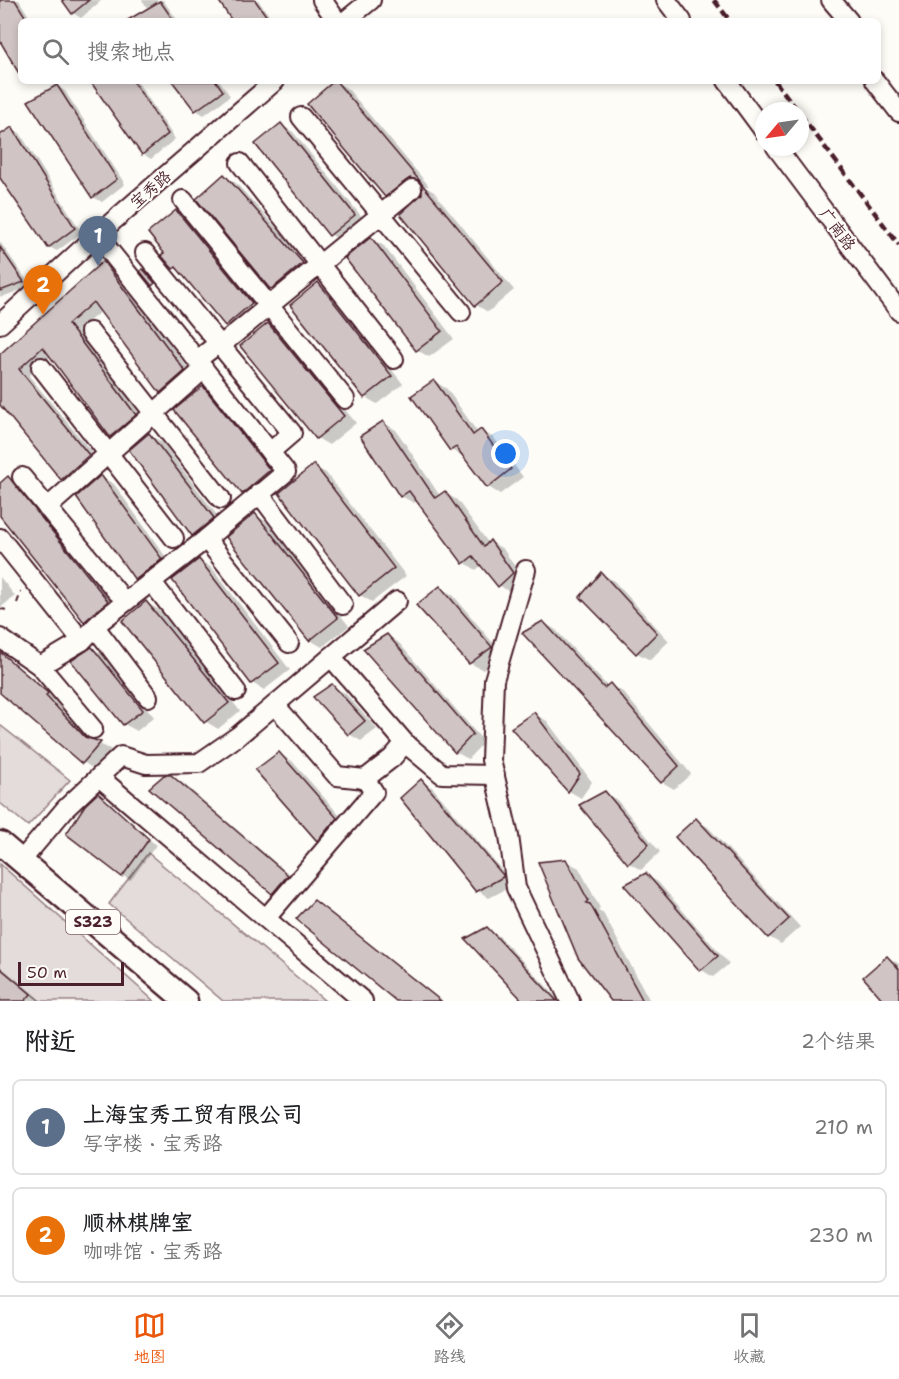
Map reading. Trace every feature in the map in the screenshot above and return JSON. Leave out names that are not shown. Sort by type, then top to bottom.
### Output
[{"type":"main road","name":"S323","points":[[0,843],[186,1001]]},
{"type":"street","points":[[322,0],[335,18]]},
{"type":"street","points":[[349,18],[371,0]]},
{"type":"street","points":[[666,0],[680,18]]},
{"type":"street","points":[[831,0],[846,18]]},
{"type":"street","name":"宝秀路","points":[[0,324],[272,84]]},
{"type":"street","points":[[729,84],[755,119]]},
{"type":"street","points":[[877,84],[899,112]]},
{"type":"street","points":[[301,117],[461,312]]},
{"type":"street","name":"广南路","points":[[783,156],[899,310]]},
{"type":"street","points":[[240,163],[394,359]]},
{"type":"street","points":[[47,507],[154,413],[220,344],[412,189]]},
{"type":"street","points":[[183,200],[345,399]]},
{"type":"street","points":[[40,666],[82,641],[95,627],[285,471],[98,235]]},
{"type":"street","points":[[145,252],[292,433],[270,452]]},
{"type":"street","points":[[90,332],[221,499]]},
{"type":"street","points":[[41,367],[174,538]]},
{"type":"street","points":[[22,477],[117,592]]},
{"type":"street","points":[[259,493],[343,605]]},
{"type":"street","points":[[0,538],[82,641]]},
{"type":"street","points":[[206,538],[288,642]]},
{"type":"street","points":[[526,570],[494,680],[491,760],[509,836],[516,888],[570,1001]]},
{"type":"street","points":[[150,581],[236,691]]},
{"type":"street","points":[[21,861],[65,809],[121,756],[146,764],[199,763],[238,736],[397,601]]},
{"type":"street","points":[[95,627],[148,697]]},
{"type":"street","points":[[0,638],[40,666],[93,729]]},
{"type":"street","points":[[331,657],[405,743],[442,774],[495,775]]},
{"type":"street","points":[[275,705],[337,776],[365,779],[392,758],[405,743]]},
{"type":"street","points":[[99,777],[363,1001]]},
{"type":"street","points":[[266,918],[374,792],[365,779]]},
{"type":"path","points":[[0,609],[8,610]]},
{"type":"shaded area","points":[[0,725],[70,780],[28,826],[0,803]]},
{"type":"shaded area","points":[[148,853],[325,1001],[223,1001],[109,904]]},
{"type":"shaded area","points":[[0,864],[154,1001],[40,1001],[0,968]]},
{"type":"building","points":[[0,0],[15,0],[26,18],[18,18],[18,72],[0,41]]},
{"type":"building","points":[[62,0],[89,0],[72,14]]},
{"type":"building","points":[[218,0],[255,0],[268,18],[230,18]]},
{"type":"building","points":[[160,1],[172,18],[131,18]]},
{"type":"building","points":[[92,84],[135,84],[168,134],[142,155]]},
{"type":"building","points":[[174,84],[218,84],[223,91],[195,111]]},
{"type":"building","points":[[330,84],[339,84],[420,181],[410,178],[385,197],[307,104]]},
{"type":"building","points":[[57,85],[117,179],[92,198],[28,101]]},
{"type":"building","points":[[281,123],[355,215],[329,236],[255,144]]},
{"type":"building","points":[[12,127],[75,228],[48,248],[0,178],[0,135]]},
{"type":"building","points":[[224,174],[303,263],[273,288],[270,289],[196,199]]},
{"type":"building","points":[[421,183],[503,282],[475,306],[400,214],[422,194]]},
{"type":"building","points":[[176,210],[252,303],[225,326],[176,267],[173,269],[161,255],[164,253],[148,233]]},
{"type":"building","points":[[371,237],[442,331],[416,351],[345,258]]},
{"type":"building","points":[[0,247],[24,282],[0,291]]},
{"type":"building","points":[[103,261],[185,371],[160,393],[93,302],[68,324],[136,415],[110,437],[43,347],[19,369],[89,455],[61,480],[0,405],[0,354]]},
{"type":"building","points":[[143,269],[155,283],[152,286],[140,271]]},
{"type":"building","points":[[318,282],[392,376],[364,398],[290,305]]},
{"type":"building","points":[[268,323],[344,416],[316,439],[240,346]]},
{"type":"building","points":[[434,380],[473,435],[481,429],[511,469],[487,488],[456,447],[450,451],[411,396]]},
{"type":"building","points":[[203,386],[270,470],[242,494],[174,410]]},
{"type":"building","points":[[383,421],[435,498],[445,491],[484,547],[490,540],[513,573],[498,587],[473,556],[463,564],[409,491],[400,497],[360,436]]},
{"type":"building","points":[[149,433],[214,518],[192,536],[129,450]]},
{"type":"building","points":[[314,464],[394,568],[359,596],[279,493]]},
{"type":"building","points":[[101,475],[162,559],[135,580],[76,497]]},
{"type":"building","points":[[8,476],[108,601],[84,622],[0,516],[0,483]]},
{"type":"building","points":[[255,513],[338,618],[309,641],[226,537]]},
{"type":"building","points":[[199,559],[279,663],[251,684],[172,580]]},
{"type":"building","points":[[601,572],[657,633],[636,654],[580,597]]},
{"type":"building","points":[[440,586],[492,647],[469,664],[416,605]]},
{"type":"building","points":[[146,601],[229,703],[204,723],[122,621]]},
{"type":"building","points":[[543,621],[604,688],[610,683],[679,766],[661,783],[522,633]]},
{"type":"building","points":[[387,634],[473,734],[455,753],[363,649]]},
{"type":"building","points":[[92,647],[143,710],[123,725],[71,661]]},
{"type":"building","points":[[0,652],[48,693],[46,696],[85,737],[101,742],[82,764],[0,693]]},
{"type":"building","points":[[332,684],[365,721],[348,735],[313,697]]},
{"type":"building","points":[[534,712],[580,774],[568,792],[511,728]]},
{"type":"building","points":[[279,752],[337,818],[317,841],[255,770]]},
{"type":"building","points":[[164,775],[171,775],[288,875],[272,894],[149,788]]},
{"type":"building","points":[[421,779],[503,877],[476,892],[400,798]]},
{"type":"building","points":[[605,791],[649,844],[628,864],[579,805]]},
{"type":"building","points":[[98,793],[149,839],[122,877],[66,834],[85,805]]},
{"type":"building","points":[[696,818],[789,919],[768,938],[675,837]]},
{"type":"building","points":[[566,859],[588,900],[586,903],[590,904],[643,1001],[611,1001],[578,958],[538,862]]},
{"type":"building","points":[[646,873],[718,956],[700,971],[624,885]]},
{"type":"building","points":[[314,900],[441,1001],[396,1001],[296,919]]},
{"type":"building","points":[[487,927],[557,1001],[523,1001],[465,939]]},
{"type":"building","points":[[887,956],[899,969],[899,1001],[884,1001],[863,977]]},
{"type":"building","points":[[0,968],[31,994],[25,1001],[0,1001]]},
{"type":"railway","points":[[714,0],[728,18]]},
{"type":"railway","points":[[777,84],[791,102]]},
{"type":"railway","points":[[809,126],[899,245]]},
{"type":"place","name":"上海宝秀工贸有限公司","points":[[98,266]]},
{"type":"place","name":"顺林棋牌室","points":[[43,315]]}]
